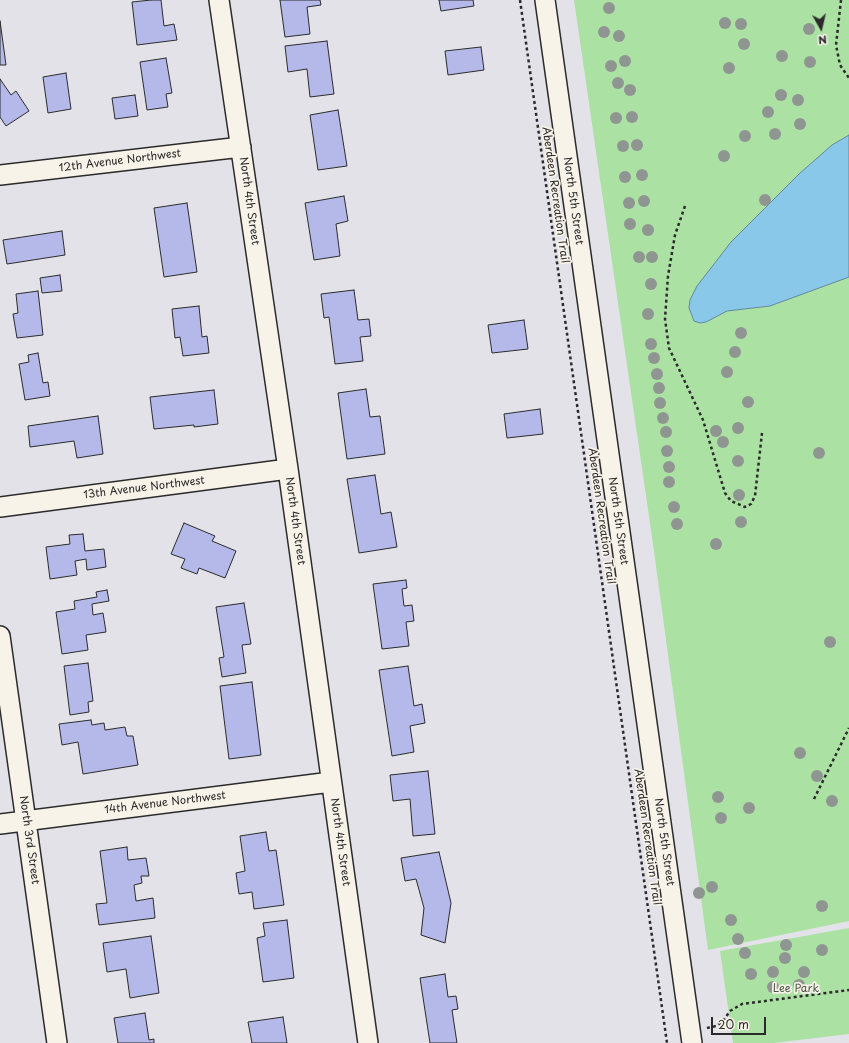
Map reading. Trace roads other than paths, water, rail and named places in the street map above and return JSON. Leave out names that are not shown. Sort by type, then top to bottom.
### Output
[{"type":"street","name":"North 4th Street","points":[[219,0],[288,470],[368,1043]]},
{"type":"street","name":"North 5th Street","points":[[545,0],[691,1035]]},
{"type":"street","name":"12th Avenue Northwest","points":[[0,175],[241,147]]},
{"type":"street","name":"13th Avenue Northwest","points":[[0,506],[288,470]]},
{"type":"street","name":"North 3rd Street","points":[[0,636],[57,1043]]},
{"type":"street","name":"14th Avenue Northwest","points":[[0,824],[331,782]]},
{"type":"water","points":[[849,135],[849,277],[770,306],[727,311],[706,322],[700,323],[694,321],[689,308],[690,300],[697,286],[731,242],[799,174],[832,145]]},
{"type":"park label","name":"Lee Park","points":[[796,989]]}]
